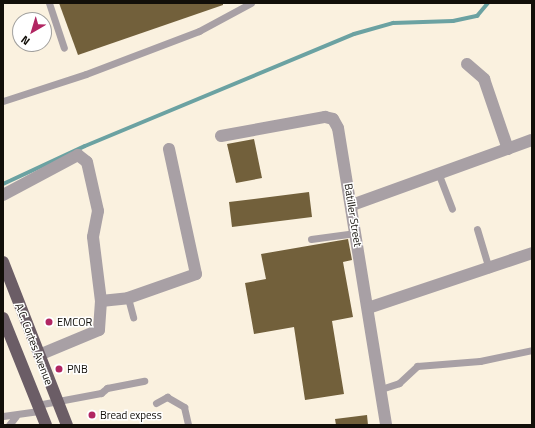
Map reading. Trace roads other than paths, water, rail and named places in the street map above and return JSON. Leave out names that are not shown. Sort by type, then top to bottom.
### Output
[{"type":"main road","name":"A.C. Cortes Avenue","points":[[3,262],[38,355],[67,425]]},
{"type":"main road","name":"A.C. Cortes Avenue","points":[[3,318],[46,425]]},
{"type":"street","points":[[467,64],[484,79],[508,149]]},
{"type":"street","name":"Batiller Street","points":[[221,136],[325,117],[332,119],[338,128],[352,205],[386,425]]},
{"type":"street","points":[[352,205],[439,175],[532,140]]},
{"type":"street","points":[[101,301],[128,298],[196,274],[169,149]]},
{"type":"street","points":[[3,195],[78,155],[87,162],[98,211],[93,237],[101,301],[99,330],[38,355]]},
{"type":"street","points":[[368,308],[532,253]]},
{"type":"lane","points":[[49,3],[64,48]]},
{"type":"lane","points":[[3,100],[86,74],[199,31],[251,3]]},
{"type":"lane","points":[[439,175],[452,209]]},
{"type":"lane","points":[[477,229],[489,268]]},
{"type":"lane","points":[[311,239],[356,233]]},
{"type":"lane","points":[[128,298],[133,317]]},
{"type":"lane","points":[[381,389],[399,383],[417,366],[480,361],[532,350]]},
{"type":"lane","points":[[3,416],[16,416],[56,400],[101,393],[107,388],[144,381]]},
{"type":"lane","points":[[156,403],[168,397],[184,407],[188,425]]},
{"type":"lane","points":[[9,425],[16,416]]},
{"type":"waterway","points":[[3,184],[85,146],[354,34],[393,23],[453,21],[477,16],[488,3]]},
{"type":"place","name":"EMCOR","points":[[49,322]]},
{"type":"place","name":"PNB","points":[[59,369]]},
{"type":"place","name":"Bread expess","points":[[92,415]]}]
